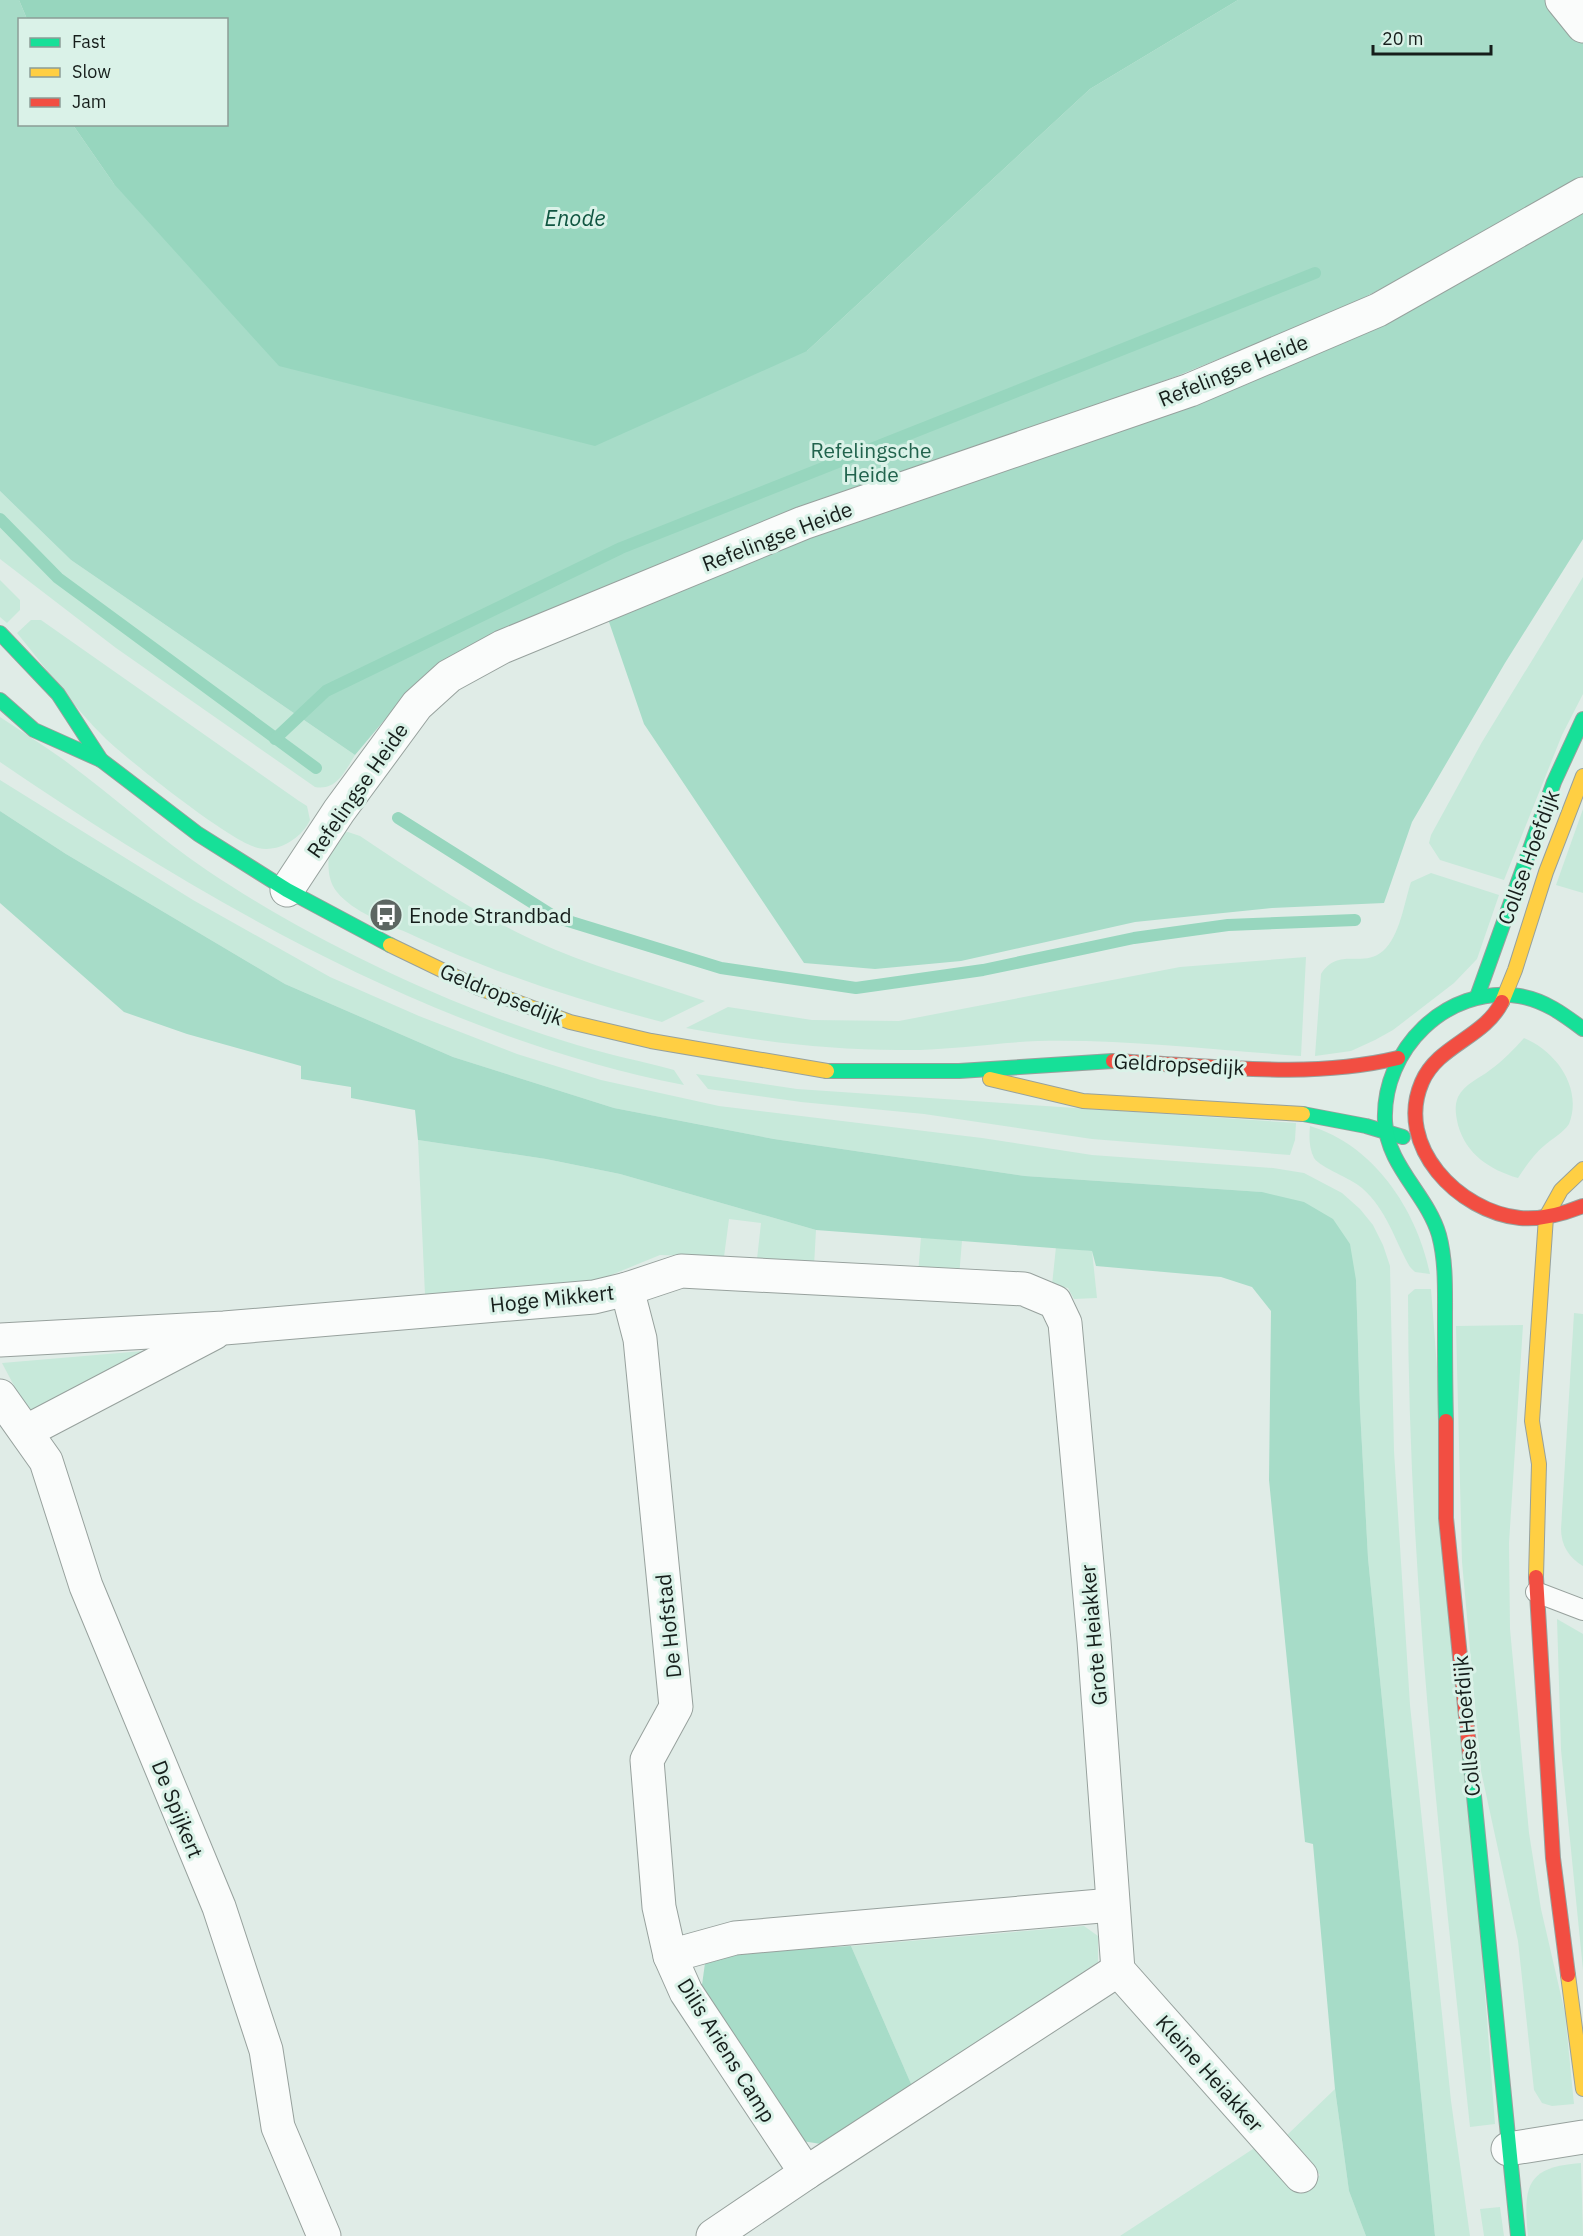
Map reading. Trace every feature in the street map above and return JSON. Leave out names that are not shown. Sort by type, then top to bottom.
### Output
[{"type":"main road","name":"Geldropsedijk","points":[[0,633],[58,694],[101,760]]},
{"type":"main road","name":"Geldropsedijk","points":[[0,700],[34,730],[101,760],[198,834],[287,890],[380,940],[479,987],[570,1022],[651,1041],[821,1071],[959,1071],[1100,1060],[1308,1070],[1364,1066],[1398,1058]]},
{"type":"main road","name":"Collse Hoefdijk","points":[[1477,997],[1554,782],[1583,719]]},
{"type":"main road","name":"Collse Hoefdijk","points":[[1577,1208],[1546,1217],[1513,1218],[1474,1204],[1456,1192],[1437,1173],[1421,1143],[1416,1121],[1416,1103],[1433,1062],[1453,1045],[1472,1035],[1498,1009],[1583,776]]},
{"type":"main road","name":"Collse Hoefdijk","points":[[1518,2236],[1446,1518],[1445,1283],[1442,1244],[1431,1217],[1398,1168],[1386,1131],[1387,1086],[1398,1058],[1429,1022],[1447,1008],[1477,997],[1505,995],[1549,1005],[1583,1029]]},
{"type":"main road","name":"Geldropsedijk","points":[[959,1071],[1094,1102],[1306,1113],[1386,1131],[1421,1143]]},
{"type":"main road","points":[[1583,1169],[1563,1185],[1552,1198],[1546,1217],[1532,1420],[1539,1464],[1536,1592],[1553,1858],[1583,2088]]},
{"type":"main road","points":[[1568,1231],[1577,1208]]},
{"type":"main road","points":[[1539,1464],[1551,1432]]},
{"type":"street","points":[[1562,0],[1583,26]]},
{"type":"street","name":"Refelingse Heide","points":[[287,890],[339,811],[417,705],[449,676],[502,647],[803,523],[1190,390],[1378,310],[1583,194]]},
{"type":"street","name":"Hoge Mikkert","points":[[0,1340],[224,1328],[594,1296],[627,1289],[681,1271],[1024,1289],[1055,1302]]},
{"type":"street","name":"De Hofstad","points":[[627,1289],[640,1338],[676,1707],[647,1760],[659,1907],[670,1956]]},
{"type":"street","name":"Grote Heiakker","points":[[1055,1302],[1065,1323],[1094,1641],[1118,1970]]},
{"type":"street","name":"Hoge Mikkert","points":[[27,1431],[224,1328]]},
{"type":"street","name":"De Spijkert","points":[[0,1396],[27,1431],[46,1461],[86,1587],[219,1907],[266,2050],[278,2127],[324,2236]]},
{"type":"street","name":"Dilis Ariens Camp","points":[[806,2173],[686,1992],[670,1956],[735,1938],[1112,1905]]},
{"type":"street","points":[[713,2236],[1118,1970]]},
{"type":"street","name":"Kleine Heiakker","points":[[1118,1970],[1301,2176]]},
{"type":"street","points":[[1508,2149],[1583,2137]]},
{"type":"lane","points":[[1536,1592],[1583,1610]]},
{"type":"shaded area","points":[[0,491],[71,560],[355,755],[340,778],[329,786],[315,787],[116,648],[0,559]]},
{"type":"shaded area","points":[[1583,577],[1583,694],[1562,735],[1504,880],[1440,860],[1429,843],[1431,835],[1482,742]]},
{"type":"shaded area","points":[[0,580],[20,600],[20,610],[7,623],[0,617]]},
{"type":"shaded area","points":[[31,620],[41,620],[307,806],[310,820],[306,827],[288,843],[273,848],[258,848],[226,831],[180,800],[106,739],[71,701],[17,633]]},
{"type":"shaded area","points":[[0,717],[64,760],[208,871],[339,948],[483,1013],[589,1049],[674,1070],[684,1085],[593,1063],[503,1034],[414,999],[327,958],[242,913],[159,865],[0,762]]},
{"type":"shaded area","points":[[0,780],[193,900],[330,977],[419,1016],[517,1054],[601,1080],[719,1106],[982,1138],[1092,1155],[1273,1168],[1304,1173],[1342,1193],[1360,1209],[1373,1225],[1390,1266],[1394,1451],[1410,1705],[1451,2101],[1470,2236],[1435,2236],[1368,1558],[1356,1280],[1262,1192],[1025,1176],[774,1139],[614,1108],[453,1057],[285,984],[66,854],[0,811]]},
{"type":"shaded area","points":[[1583,809],[1583,893],[1556,885]]},
{"type":"shaded area","points":[[348,832],[360,836],[466,905],[533,940],[597,965],[705,1001],[662,1022],[533,984],[380,921],[360,911],[333,887],[328,863],[330,844],[342,833]]},
{"type":"shaded area","points":[[1431,873],[1499,895],[1477,959],[1454,983],[1393,1030],[1351,1051],[1315,1056],[1321,974],[1335,961],[1367,958],[1383,951],[1394,937],[1411,882]]},
{"type":"shaded area","points":[[1306,957],[1301,1056],[1137,1043],[1071,1041],[1038,1041],[916,1050],[871,1050],[765,1041],[686,1028],[728,1007],[812,1020],[899,1021],[1180,967]]},
{"type":"shaded area","points":[[1524,1038],[1546,1052],[1564,1072],[1572,1097],[1572,1111],[1567,1127],[1537,1152],[1518,1178],[1489,1165],[1473,1152],[1457,1122],[1456,1107],[1458,1097],[1464,1088],[1499,1063]]},
{"type":"shaded area","points":[[696,1074],[797,1089],[1296,1123],[1295,1140],[1290,1155],[1092,1139],[924,1114],[801,1102],[708,1089]]},
{"type":"shaded area","points":[[1310,1126],[1333,1135],[1354,1148],[1373,1164],[1389,1183],[1415,1227],[1430,1274],[1415,1272],[1410,1267],[1384,1215],[1362,1188],[1323,1166],[1314,1158],[1310,1142]]},
{"type":"shaded area","points":[[418,1140],[546,1159],[620,1174],[816,1230],[814,1266],[757,1259],[761,1223],[729,1219],[724,1257],[660,1255],[594,1282],[425,1295]]},
{"type":"shaded area","points":[[921,1237],[962,1241],[959,1277],[918,1274]]},
{"type":"shaded area","points":[[1056,1247],[1092,1251],[1097,1298],[1074,1299],[1068,1288],[1052,1285]]},
{"type":"shaded area","points":[[1415,1289],[1431,1289],[1495,2124],[1470,2127],[1438,1816],[1420,1608],[1409,1400],[1408,1295]]},
{"type":"shaded area","points":[[1574,1313],[1583,1314],[1583,1566],[1567,1550],[1562,1540],[1561,1529]]},
{"type":"shaded area","points":[[1523,1325],[1509,1543],[1510,1629],[1529,1833],[1541,1909],[1565,2013],[1574,2104],[1552,2106],[1542,2103],[1534,2090],[1518,1941],[1481,1771],[1462,1562],[1456,1326]]},
{"type":"shaded area","points":[[143,1351],[41,1412],[29,1414],[2,1363]]},
{"type":"shaded area","points":[[1557,1619],[1583,1634],[1583,1970],[1561,1750]]},
{"type":"shaded area","points":[[1084,1926],[1098,1936],[1098,1962],[912,2086],[851,1946]]},
{"type":"shaded area","points":[[1335,2089],[1349,2191],[1366,2236],[1120,2236],[1256,2147],[1300,2194],[1320,2175],[1286,2136]]},
{"type":"shaded area","points":[[1581,2163],[1583,2236],[1528,2236],[1526,2204],[1532,2182],[1549,2169]]},
{"type":"shaded area","points":[[1500,2207],[1504,2236],[1484,2236],[1480,2209]]},
{"type":"green space","name":"Refelingsche Heide","points":[[0,0],[19,0],[27,18],[18,18],[18,126],[74,126],[114,184],[807,351],[1090,89],[1238,0],[1547,0],[1583,42],[1583,179],[1506,223],[1346,307],[1177,376],[753,530],[408,692],[355,755],[71,560],[0,491]]},
{"type":"green space","points":[[1583,213],[1583,539],[1505,663],[1412,822],[1384,903],[1272,908],[1135,922],[961,961],[875,969],[804,963],[644,724],[608,619]]},
{"type":"green space","points":[[0,811],[66,854],[285,984],[453,1057],[614,1108],[774,1139],[1025,1176],[1262,1192],[1304,1202],[1333,1219],[1350,1244],[1356,1280],[1368,1558],[1435,2236],[1366,2236],[1349,2191],[1335,2089],[1313,1844],[1305,1842],[1269,1480],[1271,1311],[1252,1287],[1221,1277],[1096,1266],[1092,1251],[816,1230],[620,1174],[546,1159],[418,1140],[415,1110],[351,1098],[351,1087],[301,1079],[301,1066],[187,1034],[124,1012],[0,903]]},
{"type":"green space","points":[[851,1946],[912,2086],[821,2144],[802,2141],[719,2022],[702,1985],[705,1963],[734,1953]]},
{"type":"water","name":"Enode","points":[[19,0],[1238,0],[1090,89],[807,351],[595,446],[279,366],[114,184],[74,126],[228,126],[228,18],[27,18]]},
{"type":"waterway","points":[[275,739],[326,691],[621,548],[1315,273]]},
{"type":"waterway","points":[[0,519],[58,578],[316,768]]},
{"type":"waterway","points":[[398,818],[555,917],[721,968],[856,988],[983,970],[1134,938],[1228,925],[1355,920]]},
{"type":"traffic: fast","points":[[0,633],[58,694],[101,760]]},
{"type":"traffic: fast","points":[[0,700],[34,730],[101,760],[198,834],[287,890],[390,945]]},
{"type":"traffic: fast","points":[[1477,997],[1554,782],[1583,719]]},
{"type":"traffic: fast","points":[[1446,1421],[1443,1255],[1433,1220],[1400,1166],[1387,1137],[1385,1121],[1387,1095],[1394,1070],[1407,1047],[1424,1028],[1444,1012],[1467,1001],[1492,995],[1519,996],[1537,1001],[1561,1013],[1583,1029]]},
{"type":"traffic: fast","points":[[827,1071],[959,1071],[1113,1061]]},
{"type":"traffic: fast","points":[[1303,1114],[1366,1126],[1403,1137]]},
{"type":"traffic: fast","points":[[1470,1756],[1518,2236]]},
{"type":"traffic: slow","points":[[1502,1002],[1515,970],[1546,872],[1583,776]]},
{"type":"traffic: slow","points":[[390,945],[479,988],[570,1022],[651,1041],[827,1071]]},
{"type":"traffic: slow","points":[[990,1079],[1083,1101],[1303,1114]]},
{"type":"traffic: slow","points":[[1536,1577],[1539,1464],[1532,1421],[1546,1217],[1561,1190],[1583,1169]]},
{"type":"traffic: slow","points":[[1568,1975],[1583,2089]]},
{"type":"traffic: jam","points":[[1502,1002],[1484,1024],[1439,1059],[1429,1069],[1422,1082],[1416,1106],[1417,1129],[1425,1152],[1438,1172],[1455,1189],[1475,1203],[1497,1213],[1520,1218],[1536,1218],[1560,1214],[1583,1206]]},
{"type":"traffic: jam","points":[[1113,1061],[1292,1070],[1363,1065],[1398,1058]]},
{"type":"traffic: jam","points":[[1446,1421],[1446,1518],[1470,1756]]},
{"type":"traffic: jam","points":[[1536,1577],[1553,1858],[1568,1975]]},
{"type":"place","name":"Enode Strandbad","points":[[386,915]]}]
